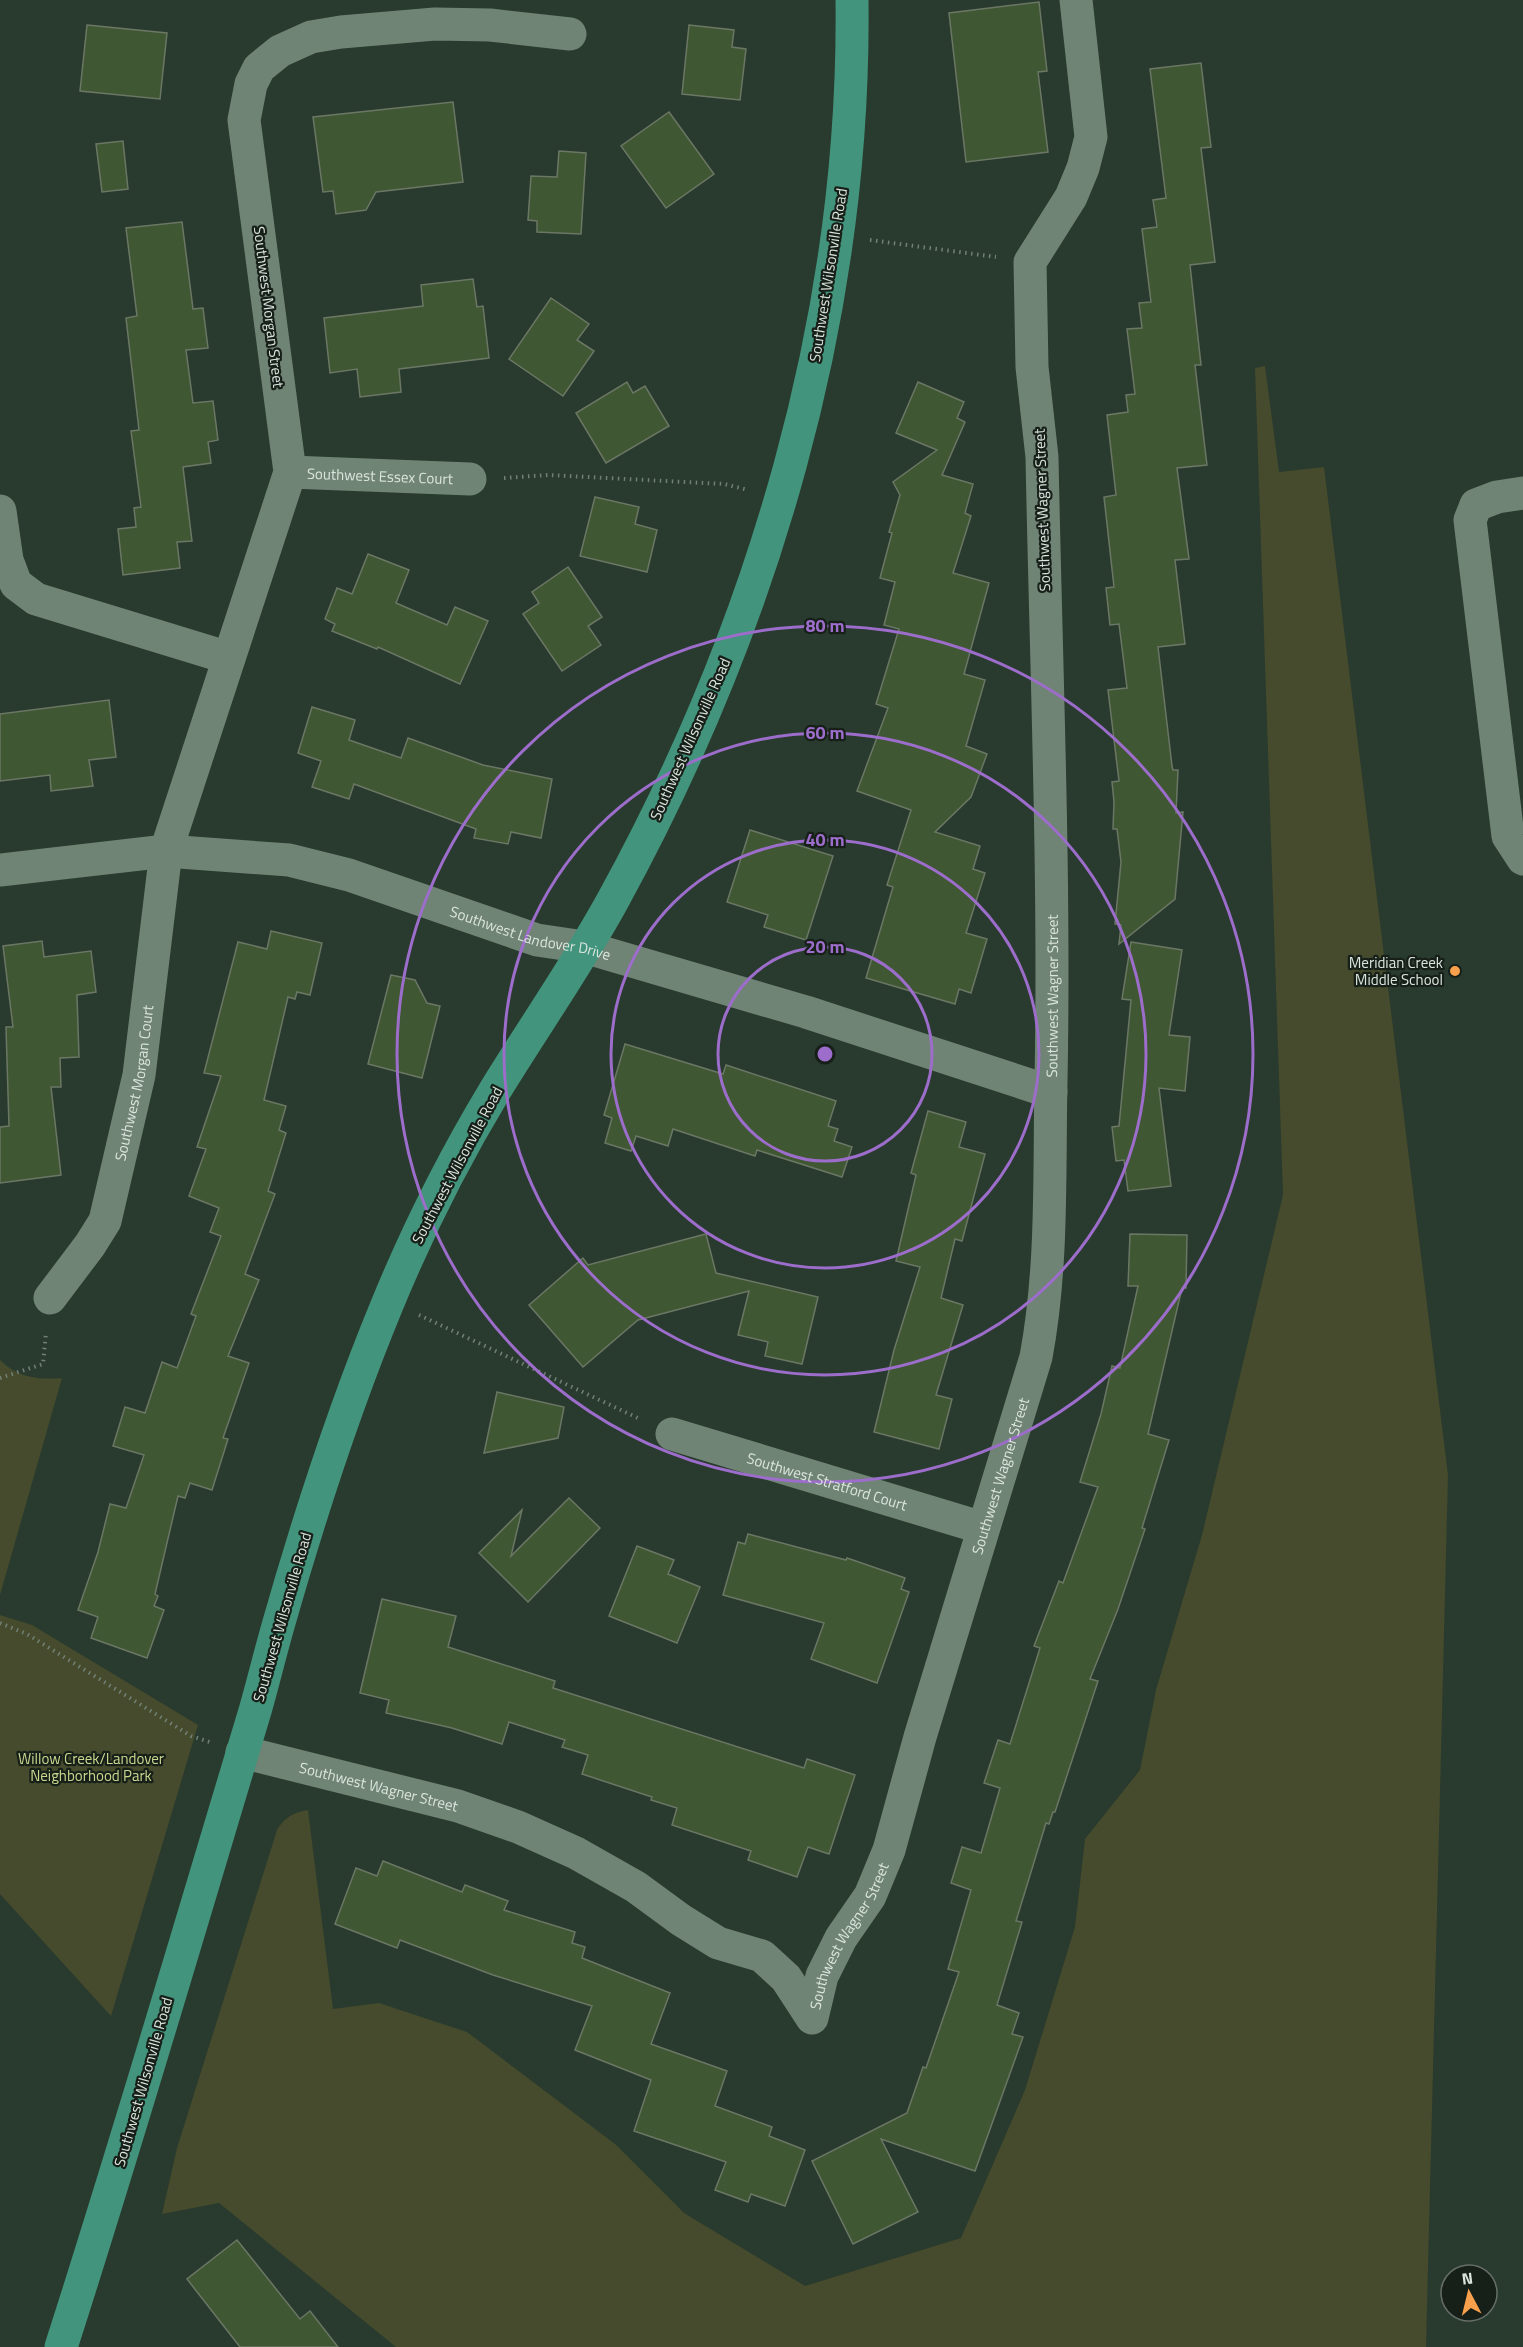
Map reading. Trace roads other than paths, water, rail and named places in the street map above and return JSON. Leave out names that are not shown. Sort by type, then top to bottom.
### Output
[{"type":"main road","name":"Southwest Wilsonville Road","points":[[62,2347],[118,2171],[326,1471],[356,1384],[389,1301],[423,1226],[477,1123],[615,896],[650,830],[733,639],[781,498],[808,395],[826,305],[836,236],[852,90],[852,0]]},
{"type":"street","name":"Southwest Wagner Street","points":[[242,1752],[458,1806],[518,1827],[576,1853],[636,1887],[681,1920],[718,1943],[762,1956],[786,1978],[812,2018],[822,1976],[841,1938],[870,1896],[889,1850],[920,1737],[1036,1357],[1044,1315],[1050,1216],[1052,983],[1042,457],[1032,367],[1029,262],[1071,197],[1083,168],[1091,137],[1076,0]]},
{"type":"street","name":"Southwest Morgan Street","points":[[166,851],[290,472],[244,120],[251,84],[259,68],[280,51],[311,37],[341,32],[435,24],[490,25],[570,34]]},
{"type":"street","name":"Southwest Essex Court","points":[[290,472],[470,479]]},
{"type":"street","points":[[1523,493],[1497,496],[1476,505],[1470,520],[1508,836],[1523,859]]},
{"type":"street","points":[[0,511],[7,560],[16,584],[36,599],[229,658]]},
{"type":"street","name":"Southwest Landover Drive","points":[[0,870],[166,851],[299,863],[349,874],[537,939],[584,947],[806,1012],[1051,1092]]},
{"type":"street","name":"Southwest Morgan Court","points":[[50,1298],[105,1221],[139,1075],[166,851]]},
{"type":"street","name":"Southwest Stratford Court","points":[[672,1434],[983,1528]]},
{"type":"place","name":"Meridian Creek Middle School","points":[[1455,971]]},
{"type":"park label","name":"Willow Creek/Landover Neighborhood Park","points":[[91,1766]]}]
